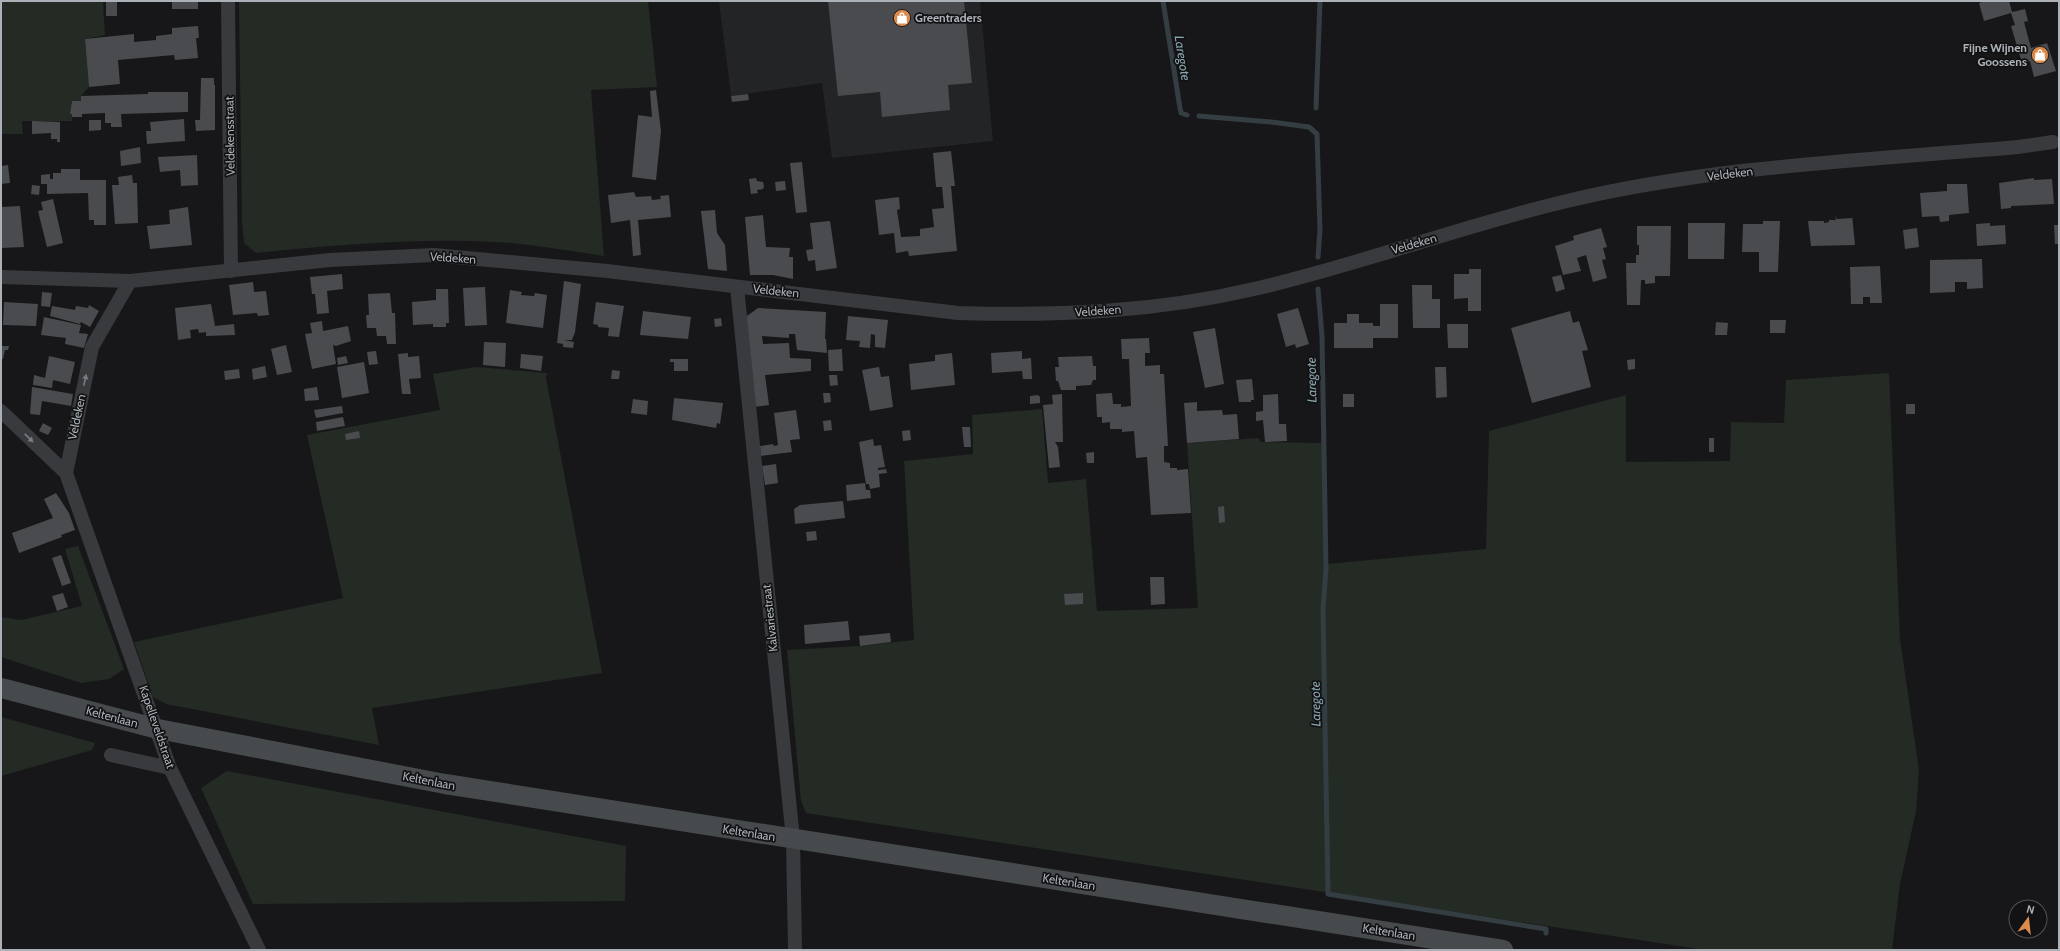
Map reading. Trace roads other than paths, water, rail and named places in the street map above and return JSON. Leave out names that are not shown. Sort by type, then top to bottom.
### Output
[{"type":"main road","name":"Keltenlaan","points":[[1,688],[158,729],[445,784],[1502,950]]},
{"type":"street","name":"Veldekensstraat","points":[[228,1],[231,271]]},
{"type":"street","name":"Veldeken","points":[[1,277],[130,281],[330,260],[434,255],[607,271],[958,313],[1016,314],[1091,312],[1173,305],[1254,289],[1565,201],[1650,183],[1778,168],[2018,148],[2057,141]]},
{"type":"street","name":"Veldeken","points":[[66,473],[92,347],[130,281]]},
{"type":"street","name":"Kalvariestraat","points":[[736,287],[793,839],[795,950]]},
{"type":"street","points":[[1,411],[66,473]]},
{"type":"street","name":"Kapelleveldstraat","points":[[66,473],[158,729],[170,768],[259,950]]},
{"type":"street","points":[[111,755],[170,768]]},
{"type":"waterway","name":"Laregote","points":[[1163,1],[1181,113],[1187,115]]},
{"type":"waterway","points":[[1316,108],[1320,1]]},
{"type":"waterway","name":"Laregote","points":[[1199,116],[1309,127],[1317,134],[1320,230],[1318,257]]},
{"type":"waterway","name":"Laregote","points":[[1318,289],[1322,336],[1326,569],[1323,609],[1328,894],[1546,929],[1546,933]]},
{"type":"place","name":"Greentraders","points":[[902,18]]},
{"type":"place","name":"Fijne Wijnen Goossens","points":[[2040,55]]}]
